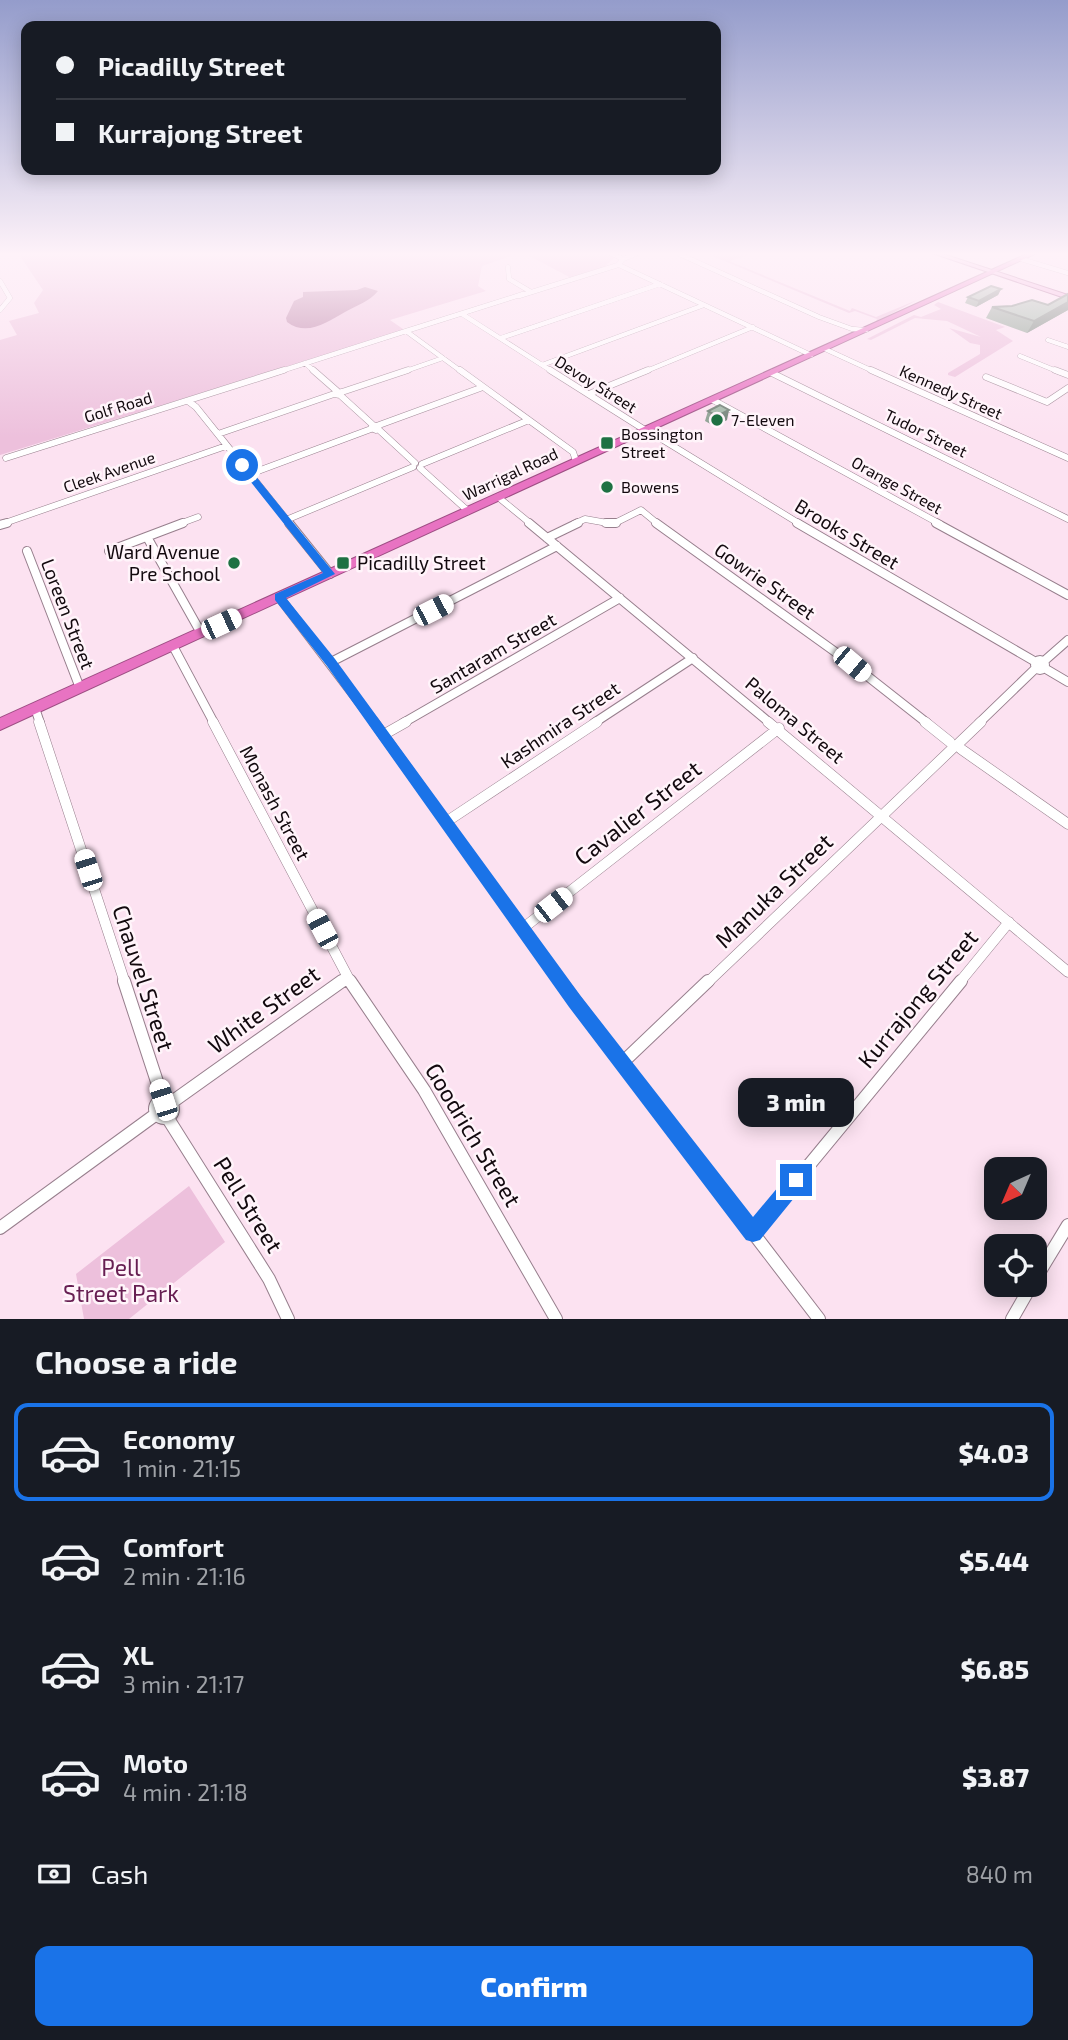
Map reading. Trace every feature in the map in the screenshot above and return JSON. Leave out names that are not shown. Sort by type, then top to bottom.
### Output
[{"type":"highway","name":"Warrigal Road","points":[[0,724],[498,497],[575,457],[646,430],[825,349],[855,331],[866,330],[899,315]]},
{"type":"street","name":"Golf Road","points":[[3,459],[460,315]]},
{"type":"street","name":"Devoy Street","points":[[463,315],[646,430]]},
{"type":"street","points":[[501,338],[570,315]]},
{"type":"street","points":[[542,365],[678,315]]},
{"type":"street","points":[[725,315],[811,355]]},
{"type":"street","points":[[814,315],[855,331]]},
{"type":"street","points":[[589,394],[753,327]]},
{"type":"street","points":[[405,332],[529,420],[575,457]]},
{"type":"street","points":[[1048,340],[1068,347]]},
{"type":"street","name":"Kennedy Street","points":[[825,349],[1068,458]]},
{"type":"street","points":[[1020,356],[1068,374]]},
{"type":"street","points":[[218,434],[443,358]]},
{"type":"street","points":[[305,363],[467,511]]},
{"type":"street","name":"Tudor Street","points":[[772,373],[1068,519]]},
{"type":"street","points":[[986,377],[1047,402],[1068,388]]},
{"type":"street","points":[[250,474],[483,387]]},
{"type":"street","name":"Orange Street","points":[[713,400],[1068,594]]},
{"type":"street","points":[[191,401],[330,574]]},
{"type":"street","points":[[286,520],[529,420]]},
{"type":"street","name":"Brooks Street","points":[[646,430],[856,559],[985,631],[1068,682]]},
{"type":"street","name":"Cleek Avenue","points":[[0,525],[226,446]]},
{"type":"street","name":"Paloma Street","points":[[498,497],[779,728],[1068,972]]},
{"type":"street","name":"Gowrie Street","points":[[547,538],[585,519],[613,524],[640,510],[678,541],[852,664],[956,745],[1068,824]]},
{"type":"street","points":[[109,551],[198,517]]},
{"type":"street","points":[[147,537],[201,633]]},
{"type":"street","points":[[331,662],[557,546]]},
{"type":"street","name":"Loreen Street","points":[[27,551],[80,688]]},
{"type":"street","points":[[279,597],[331,662],[522,929],[622,1063],[819,1319]]},
{"type":"street","name":"Santaram Street","points":[[383,735],[620,598]]},
{"type":"street","name":"Manuka Street","points":[[622,1063],[1068,640]]},
{"type":"street","name":"Monash Street","points":[[173,646],[347,977]]},
{"type":"street","name":"Kashmira Street","points":[[446,822],[693,658]]},
{"type":"street","name":"Chauvel Street","points":[[35,708],[167,1101]]},
{"type":"street","name":"Cavalier Street","points":[[522,929],[779,728]]},
{"type":"street","name":"Kurrajong Street","points":[[753,1233],[1009,922]]},
{"type":"street","name":"White Street","points":[[167,1101],[347,977]]},
{"type":"street","name":"Goodrich Street","points":[[347,977],[424,1090],[556,1319]]},
{"type":"street","points":[[0,1228],[171,1111],[167,1101]]},
{"type":"street","name":"Pell Street","points":[[161,1116],[269,1279],[288,1319]]},
{"type":"street","points":[[1047,1260],[1068,1225]]},
{"type":"street","points":[[1012,1319],[1025,1297]]},
{"type":"green space","points":[[33,315],[408,315],[390,320],[403,329],[402,331],[0,455],[0,340],[17,335],[9,321]]},
{"type":"green space","points":[[865,315],[876,317],[890,315],[876,322],[877,319]]},
{"type":"green space","points":[[914,315],[921,317],[927,315],[972,315],[1005,327],[996,330],[1013,341],[955,377],[948,373],[980,354],[980,345],[970,343],[949,328],[981,337],[947,321],[915,318],[871,340],[867,339]]},
{"type":"green space","name":"Pell Street Park","points":[[189,1186],[225,1242],[129,1319],[84,1319],[76,1274]]},
{"type":"shaded area","points":[[288,315],[341,315],[324,324],[309,328],[294,326],[287,322]]},
{"type":"building","points":[[1015,315],[1046,315],[1034,321]]},
{"type":"building","points":[[720,405],[729,410],[717,416],[708,411]]},
{"type":"place","name":"7-Eleven","points":[[717,420]]},
{"type":"place","name":"Bossington Street","points":[[607,443]]},
{"type":"place","name":"Bowens","points":[[607,487]]},
{"type":"place","name":"Ward Avenue Pre School","points":[[234,563]]},
{"type":"place","name":"Picadilly Street","points":[[343,563]]},
{"type":"route","points":[[242,465],[330,574],[279,597],[331,662],[574,1001],[753,1233],[796,1180]]}]
